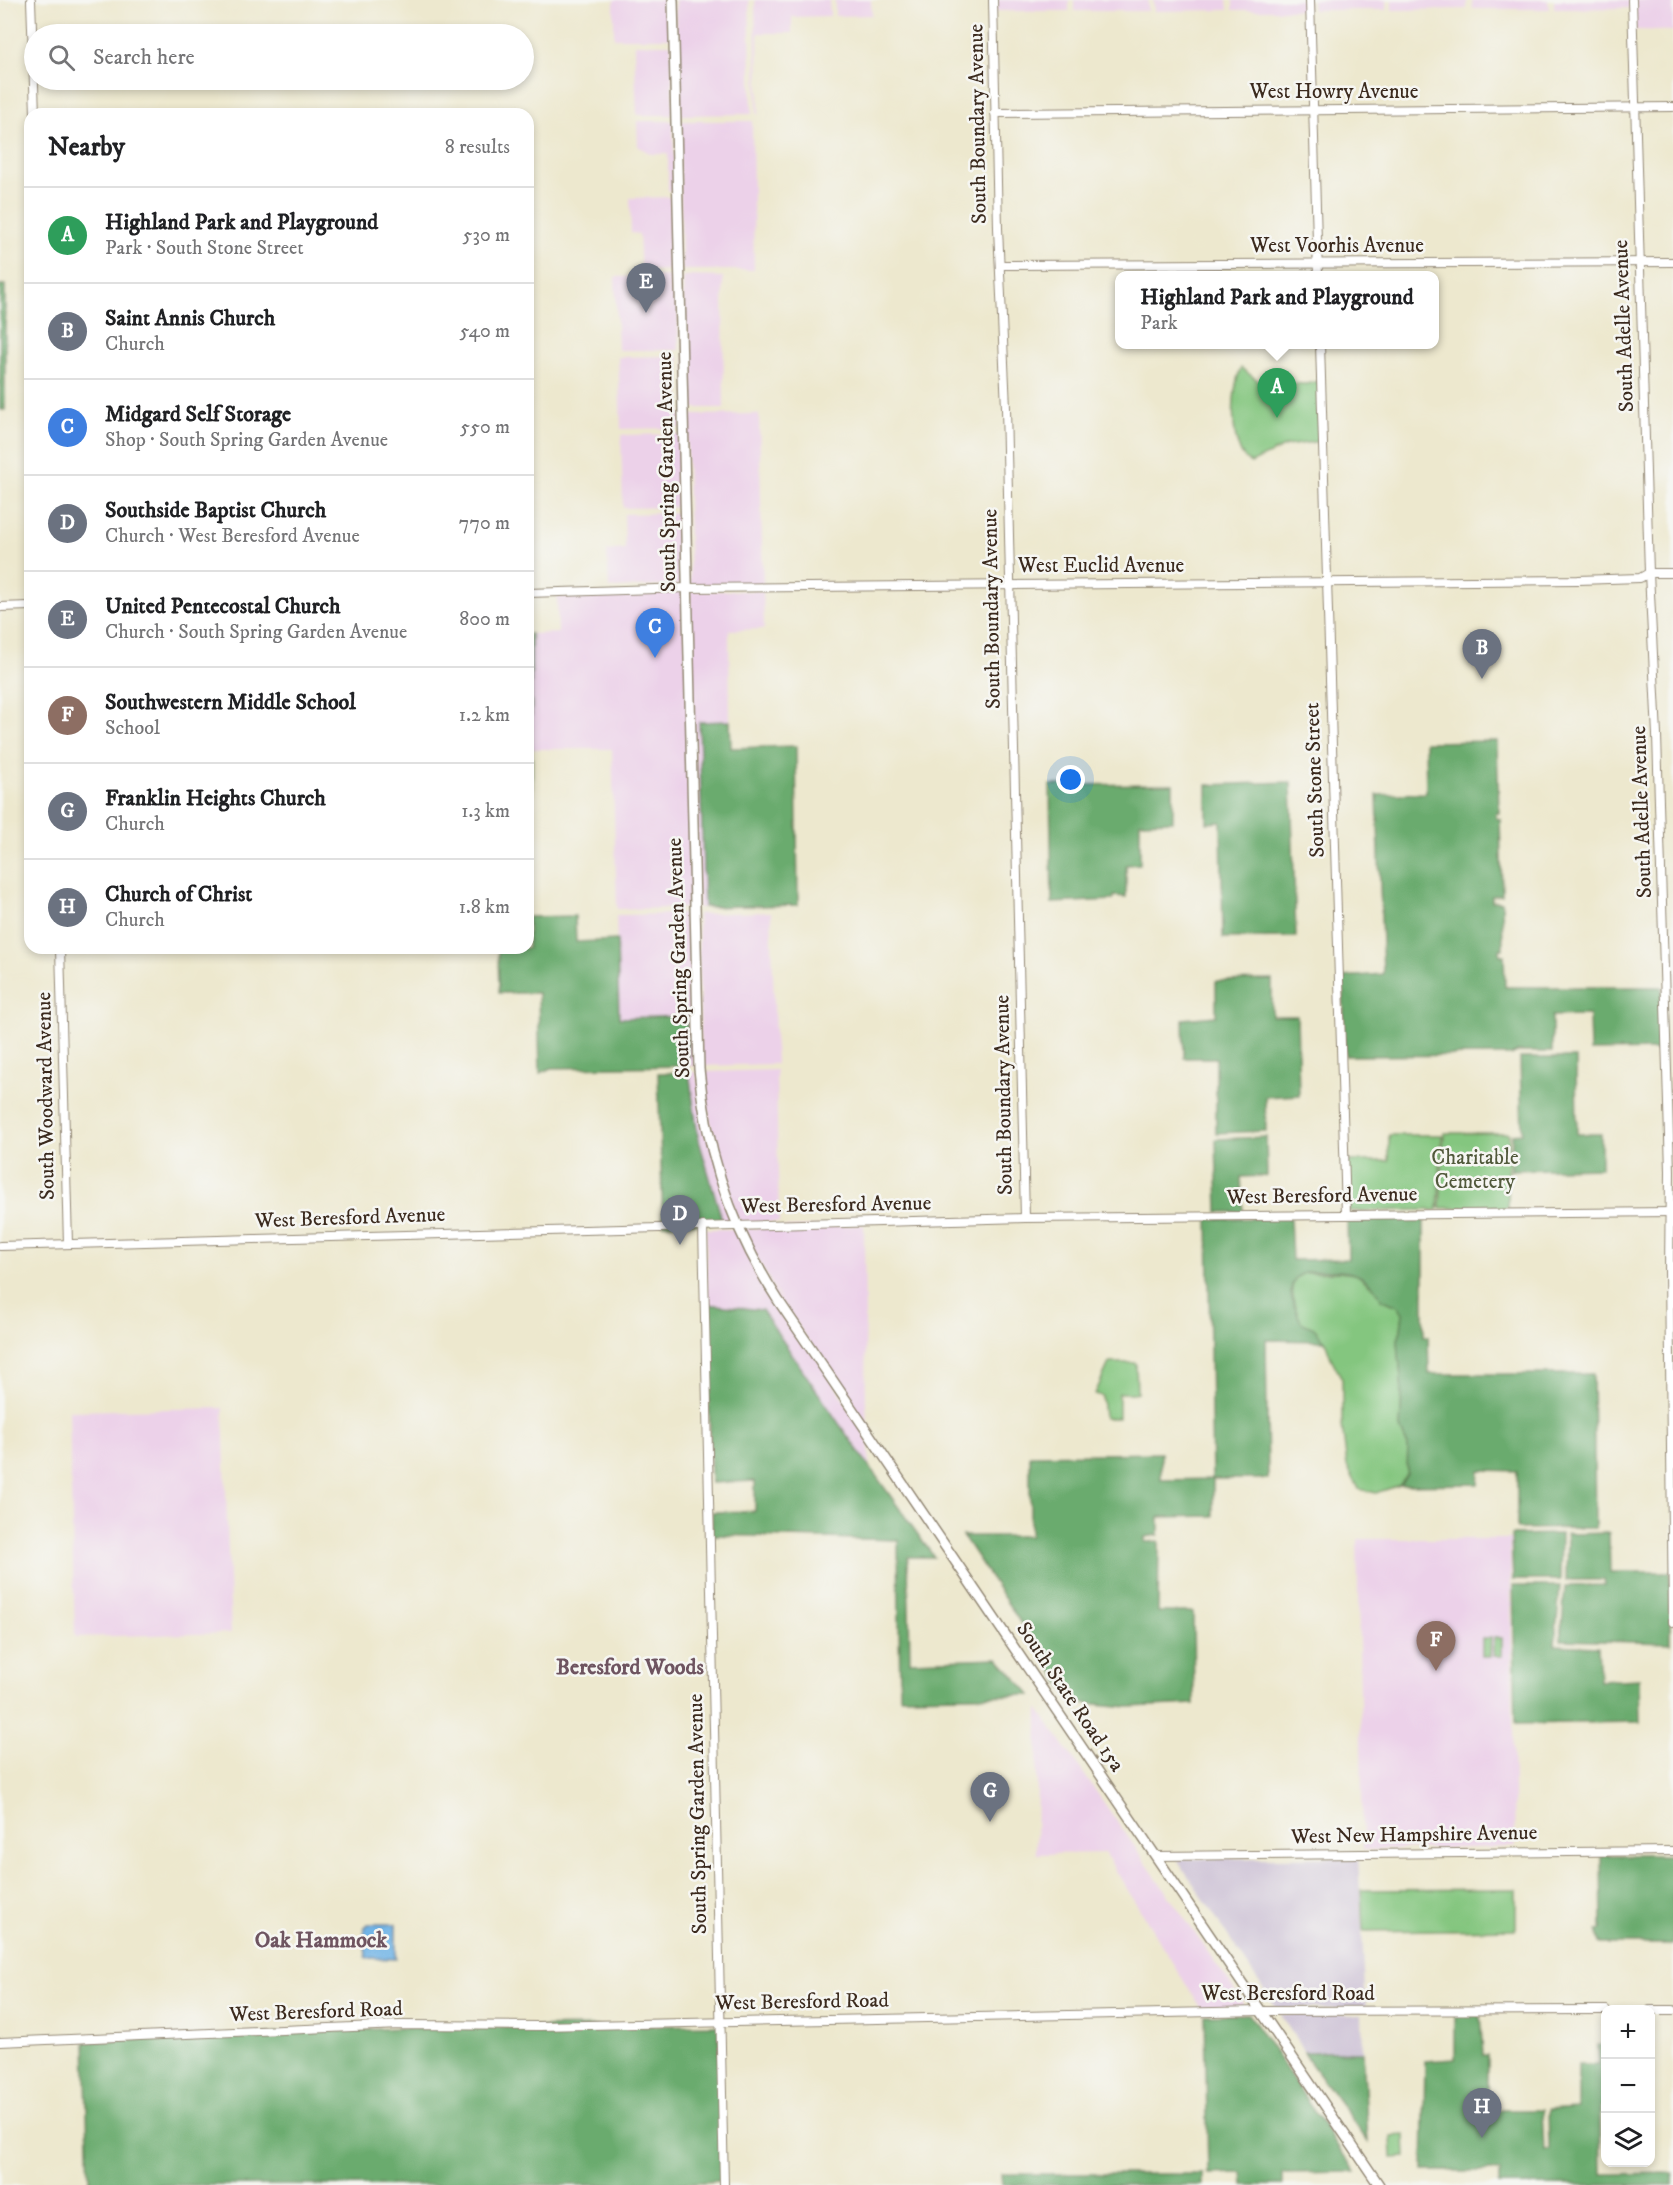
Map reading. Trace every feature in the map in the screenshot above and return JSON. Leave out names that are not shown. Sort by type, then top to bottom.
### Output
[{"type":"highway","name":"South Spring Garden Avenue","points":[[673,0],[699,1069],[711,1148],[722,1188],[737,1226]]},
{"type":"highway","name":"South State Road 15a","points":[[737,1226],[778,1300],[1379,2185]]},
{"type":"street","points":[[31,0],[32,24]]},
{"type":"street","name":"South Boundary Avenue","points":[[993,0],[1025,1218]]},
{"type":"street","points":[[1310,0],[1318,271]]},
{"type":"street","name":"South Adelle Avenue","points":[[1632,0],[1649,573],[1658,735],[1670,1171],[1673,1622]]},
{"type":"street","points":[[34,90],[35,108]]},
{"type":"street","name":"West Howry Avenue","points":[[995,113],[1673,107]]},
{"type":"street","name":"West Voorhis Avenue","points":[[1001,265],[1673,262]]},
{"type":"street","name":"South Stone Street","points":[[1320,349],[1346,1214]]},
{"type":"street","name":"West Euclid Avenue","points":[[534,593],[688,588],[1640,578],[1649,573],[1673,573]]},
{"type":"street","points":[[0,607],[24,606]]},
{"type":"street","name":"South Woodward Avenue","points":[[60,954],[68,1244]]},
{"type":"street","name":"West Beresford Avenue","points":[[0,1246],[1025,1218],[1671,1212]]},
{"type":"street","name":"South Spring Garden Avenue","points":[[703,1226],[724,2185]]},
{"type":"street","name":"West New Hampshire Avenue","points":[[1156,1856],[1673,1851]]},
{"type":"street","name":"West Beresford Road","points":[[0,2042],[400,2025],[539,2026],[1261,2011],[1601,2010]]},
{"type":"street","points":[[1655,2010],[1673,2010]]},
{"type":"shaded area","points":[[614,0],[670,0],[671,38],[614,38]]},
{"type":"shaded area","points":[[675,0],[749,0],[752,114],[678,115]]},
{"type":"shaded area","points":[[755,0],[829,0],[830,16],[792,17],[792,33],[758,33],[759,114],[757,114]]},
{"type":"shaded area","points":[[835,0],[871,0],[872,15],[835,16]]},
{"type":"shaded area","points":[[996,0],[1069,0],[1069,11],[996,11]]},
{"type":"shaded area","points":[[1074,0],[1148,0],[1148,11],[1074,11]]},
{"type":"shaded area","points":[[1153,0],[1227,0],[1228,10],[1154,11]]},
{"type":"shaded area","points":[[1233,0],[1307,0],[1307,10],[1233,10]]},
{"type":"shaded area","points":[[1312,0],[1386,0],[1387,10],[1313,10]]},
{"type":"shaded area","points":[[1392,0],[1467,0],[1467,9],[1392,10]]},
{"type":"shaded area","points":[[1472,0],[1548,0],[1549,9],[1473,9]]},
{"type":"shaded area","points":[[1554,0],[1629,0],[1629,8],[1554,9]]},
{"type":"shaded area","points":[[1635,0],[1673,0],[1673,31],[1635,30]]},
{"type":"shaded area","points":[[634,44],[671,44],[673,115],[637,115]]},
{"type":"shaded area","points":[[637,121],[673,121],[675,191],[668,191],[668,154],[651,154],[638,146]]},
{"type":"shaded area","points":[[679,121],[752,121],[754,270],[682,270]]},
{"type":"shaded area","points":[[675,197],[677,270],[641,271],[639,234],[631,233],[630,198]]},
{"type":"shaded area","points":[[677,276],[679,350],[618,350],[615,277]]},
{"type":"shaded area","points":[[683,276],[723,277],[724,408],[686,408]]},
{"type":"shaded area","points":[[679,356],[681,428],[621,429],[618,357]]},
{"type":"shaded area","points":[[759,414],[763,585],[690,585],[686,415]]},
{"type":"shaded area","points":[[681,434],[683,507],[623,508],[621,435]]},
{"type":"shaded area","points":[[683,513],[685,585],[609,588],[607,551],[625,549],[624,514]]},
{"type":"shaded area","points":[[685,591],[692,908],[617,909],[612,749],[534,749],[534,634],[558,633],[557,596]]},
{"type":"shaded area","points":[[690,591],[763,591],[764,629],[729,630],[730,721],[700,722],[699,727],[704,907],[771,906],[698,908]]},
{"type":"shaded area","points":[[771,912],[776,1064],[701,1066],[698,914]]},
{"type":"shaded area","points":[[692,914],[696,1066],[688,1066],[687,1016],[619,1018],[616,915]]},
{"type":"shaded area","points":[[776,1070],[779,1222],[739,1223],[718,1167],[702,1072]]},
{"type":"shaded area","points":[[689,1072],[696,1072],[733,1223],[723,1223],[713,1192],[698,1137]]},
{"type":"shaded area","points":[[864,1225],[868,1428],[780,1299],[741,1229]]},
{"type":"shaded area","points":[[706,1229],[735,1229],[868,1438],[870,1467],[842,1428],[707,1304]]},
{"type":"shaded area","points":[[223,1408],[231,1633],[75,1637],[69,1411]]},
{"type":"shaded area","points":[[1357,1539],[1510,1539],[1515,1847],[1363,1850]]},
{"type":"shaded area","points":[[1038,1708],[1245,2008],[1201,2009],[1105,1853],[1036,1854]]},
{"type":"shaded area","points":[[1358,1857],[1366,2009],[1276,2008],[1177,1859]]},
{"type":"shaded area","points":[[1280,2014],[1362,2015],[1363,2052],[1304,2052]]},
{"type":"green space","points":[[0,285],[5,285],[5,410],[0,410]]},
{"type":"green space","points":[[1241,368],[1260,382],[1306,384],[1319,381],[1320,441],[1286,446],[1251,463],[1238,446],[1235,433],[1235,390]]},
{"type":"green space","points":[[730,721],[731,748],[796,746],[798,905],[704,907],[699,722]]},
{"type":"green space","points":[[1497,741],[1499,813],[1496,813],[1496,818],[1500,819],[1502,895],[1492,896],[1492,901],[1502,902],[1503,949],[1500,949],[1500,955],[1504,955],[1505,987],[1662,987],[1663,1050],[1590,1051],[1589,1015],[1552,1016],[1552,1052],[1517,1052],[1511,1055],[1345,1056],[1343,977],[1383,974],[1377,795],[1426,793],[1425,742]]},
{"type":"green space","points":[[1291,782],[1296,937],[1223,938],[1221,822],[1207,823],[1207,785]]},
{"type":"green space","points":[[1173,784],[1173,821],[1140,822],[1140,864],[1126,865],[1126,897],[1114,896],[1113,900],[1052,903],[1050,785]]},
{"type":"green space","points":[[575,916],[576,942],[617,940],[619,1018],[687,1016],[688,1066],[551,1068],[540,1073],[538,993],[499,993],[498,954],[534,954],[534,917]]},
{"type":"green space","points":[[1272,980],[1272,1016],[1297,1016],[1299,1095],[1265,1097],[1266,1131],[1216,1133],[1216,1058],[1184,1058],[1183,1019],[1216,1016],[1216,981]]},
{"type":"green space","points":[[1520,1058],[1576,1058],[1577,1134],[1601,1134],[1601,1168],[1511,1170],[1512,1134],[1522,1133]]},
{"type":"green space","points":[[689,1072],[698,1137],[723,1223],[663,1224],[658,1073]]},
{"type":"green space","name":"Charitable Cemetery","points":[[1444,1133],[1509,1133],[1508,1208],[1440,1208]]},
{"type":"green space","points":[[1389,1135],[1442,1135],[1438,1210],[1349,1211],[1348,1161],[1389,1161]]},
{"type":"green space","points":[[1266,1137],[1267,1176],[1241,1177],[1243,1212],[1218,1212],[1216,1139]]},
{"type":"green space","points":[[1424,1216],[1424,1336],[1428,1336],[1429,1374],[1593,1374],[1595,1528],[1517,1529],[1517,1471],[1479,1470],[1478,1484],[1400,1485],[1407,1474],[1408,1446],[1400,1428],[1402,1393],[1398,1340],[1403,1313],[1398,1306],[1381,1299],[1371,1284],[1355,1274],[1315,1271],[1300,1275],[1291,1288],[1294,1306],[1301,1322],[1314,1328],[1325,1341],[1266,1340],[1268,1479],[1213,1479],[1213,1516],[1159,1517],[1159,1535],[1145,1537],[1145,1542],[1159,1541],[1158,1612],[1193,1612],[1194,1704],[1129,1707],[1073,1702],[963,1536],[1030,1536],[1030,1455],[1161,1453],[1161,1480],[1212,1479],[1208,1219],[1290,1218],[1292,1260],[1348,1259],[1347,1217]]},
{"type":"green space","points":[[1304,1273],[1356,1274],[1380,1293],[1381,1299],[1398,1306],[1403,1314],[1398,1340],[1402,1393],[1400,1428],[1408,1446],[1407,1474],[1400,1485],[1376,1493],[1359,1489],[1347,1466],[1342,1425],[1342,1379],[1325,1341],[1301,1323],[1294,1305],[1292,1288],[1295,1278]]},
{"type":"green space","points":[[707,1304],[762,1310],[934,1557],[908,1557],[910,1661],[998,1658],[1031,1695],[900,1697],[898,1540],[712,1535],[712,1512],[755,1511],[755,1481],[711,1483]]},
{"type":"green space","points":[[1109,1363],[1136,1363],[1137,1393],[1119,1393],[1119,1418],[1104,1418],[1102,1396],[1095,1394]]},
{"type":"green space","points":[[1609,1533],[1610,1572],[1670,1572],[1670,1643],[1561,1640],[1565,1586],[1605,1585],[1604,1580],[1566,1580],[1567,1534]]},
{"type":"green space","points":[[1561,1534],[1560,1580],[1513,1580],[1511,1535]]},
{"type":"green space","points":[[1513,1586],[1560,1586],[1555,1645],[1598,1647],[1600,1681],[1639,1679],[1640,1722],[1516,1724]]},
{"type":"green space","points":[[1482,1638],[1491,1638],[1490,1656],[1482,1656]]},
{"type":"green space","points":[[1494,1638],[1502,1638],[1502,1656],[1494,1656]]},
{"type":"green space","points":[[1601,1855],[1673,1855],[1673,1944],[1599,1944],[1598,1931],[1602,1930]]},
{"type":"green space","points":[[1516,1889],[1516,1929],[1363,1931],[1361,1890]]},
{"type":"green space","points":[[1249,2014],[1355,2172],[1283,2173],[1283,2185],[1243,2185],[1242,2173],[1208,2174],[1205,2015]]},
{"type":"green space","points":[[1455,2014],[1480,2014],[1483,2055],[1488,2055],[1488,2110],[1542,2110],[1544,2150],[1549,2149],[1548,2110],[1578,2108],[1578,2064],[1599,2064],[1598,2045],[1601,2045],[1601,2174],[1673,2173],[1673,2185],[1499,2185],[1499,2171],[1423,2171],[1425,2061],[1455,2059]]},
{"type":"green space","points":[[719,2025],[721,2181],[653,2185],[89,2185],[85,2042],[400,2028]]},
{"type":"green space","points":[[1304,2052],[1363,2052],[1368,2142],[1307,2058]]},
{"type":"green space","points":[[1405,2135],[1406,2157],[1392,2158],[1391,2136]]},
{"type":"green space","points":[[1001,2174],[1203,2174],[1203,2185],[1002,2185]]},
{"type":"water","points":[[368,1924],[396,1924],[396,1959],[366,1958],[364,1928]]},
{"type":"place","name":"United Pentecostal Church","points":[[646,313]]},
{"type":"place","name":"Highland Park and Playground","points":[[1277,418]]},
{"type":"place","name":"Midgard Self Storage","points":[[655,658]]},
{"type":"place","name":"Saint Annis Church","points":[[1482,679]]},
{"type":"place","name":"Southside Baptist Church","points":[[680,1245]]},
{"type":"place","name":"Southwestern Middle School","points":[[1436,1671]]},
{"type":"place","name":"Franklin Heights Church","points":[[990,1822]]},
{"type":"place","name":"Church of Christ","points":[[1482,2138]]},
{"type":"district","name":"Beresford Woods","points":[[630,1667]]},
{"type":"district","name":"Oak Hammock","points":[[321,1940]]}]
